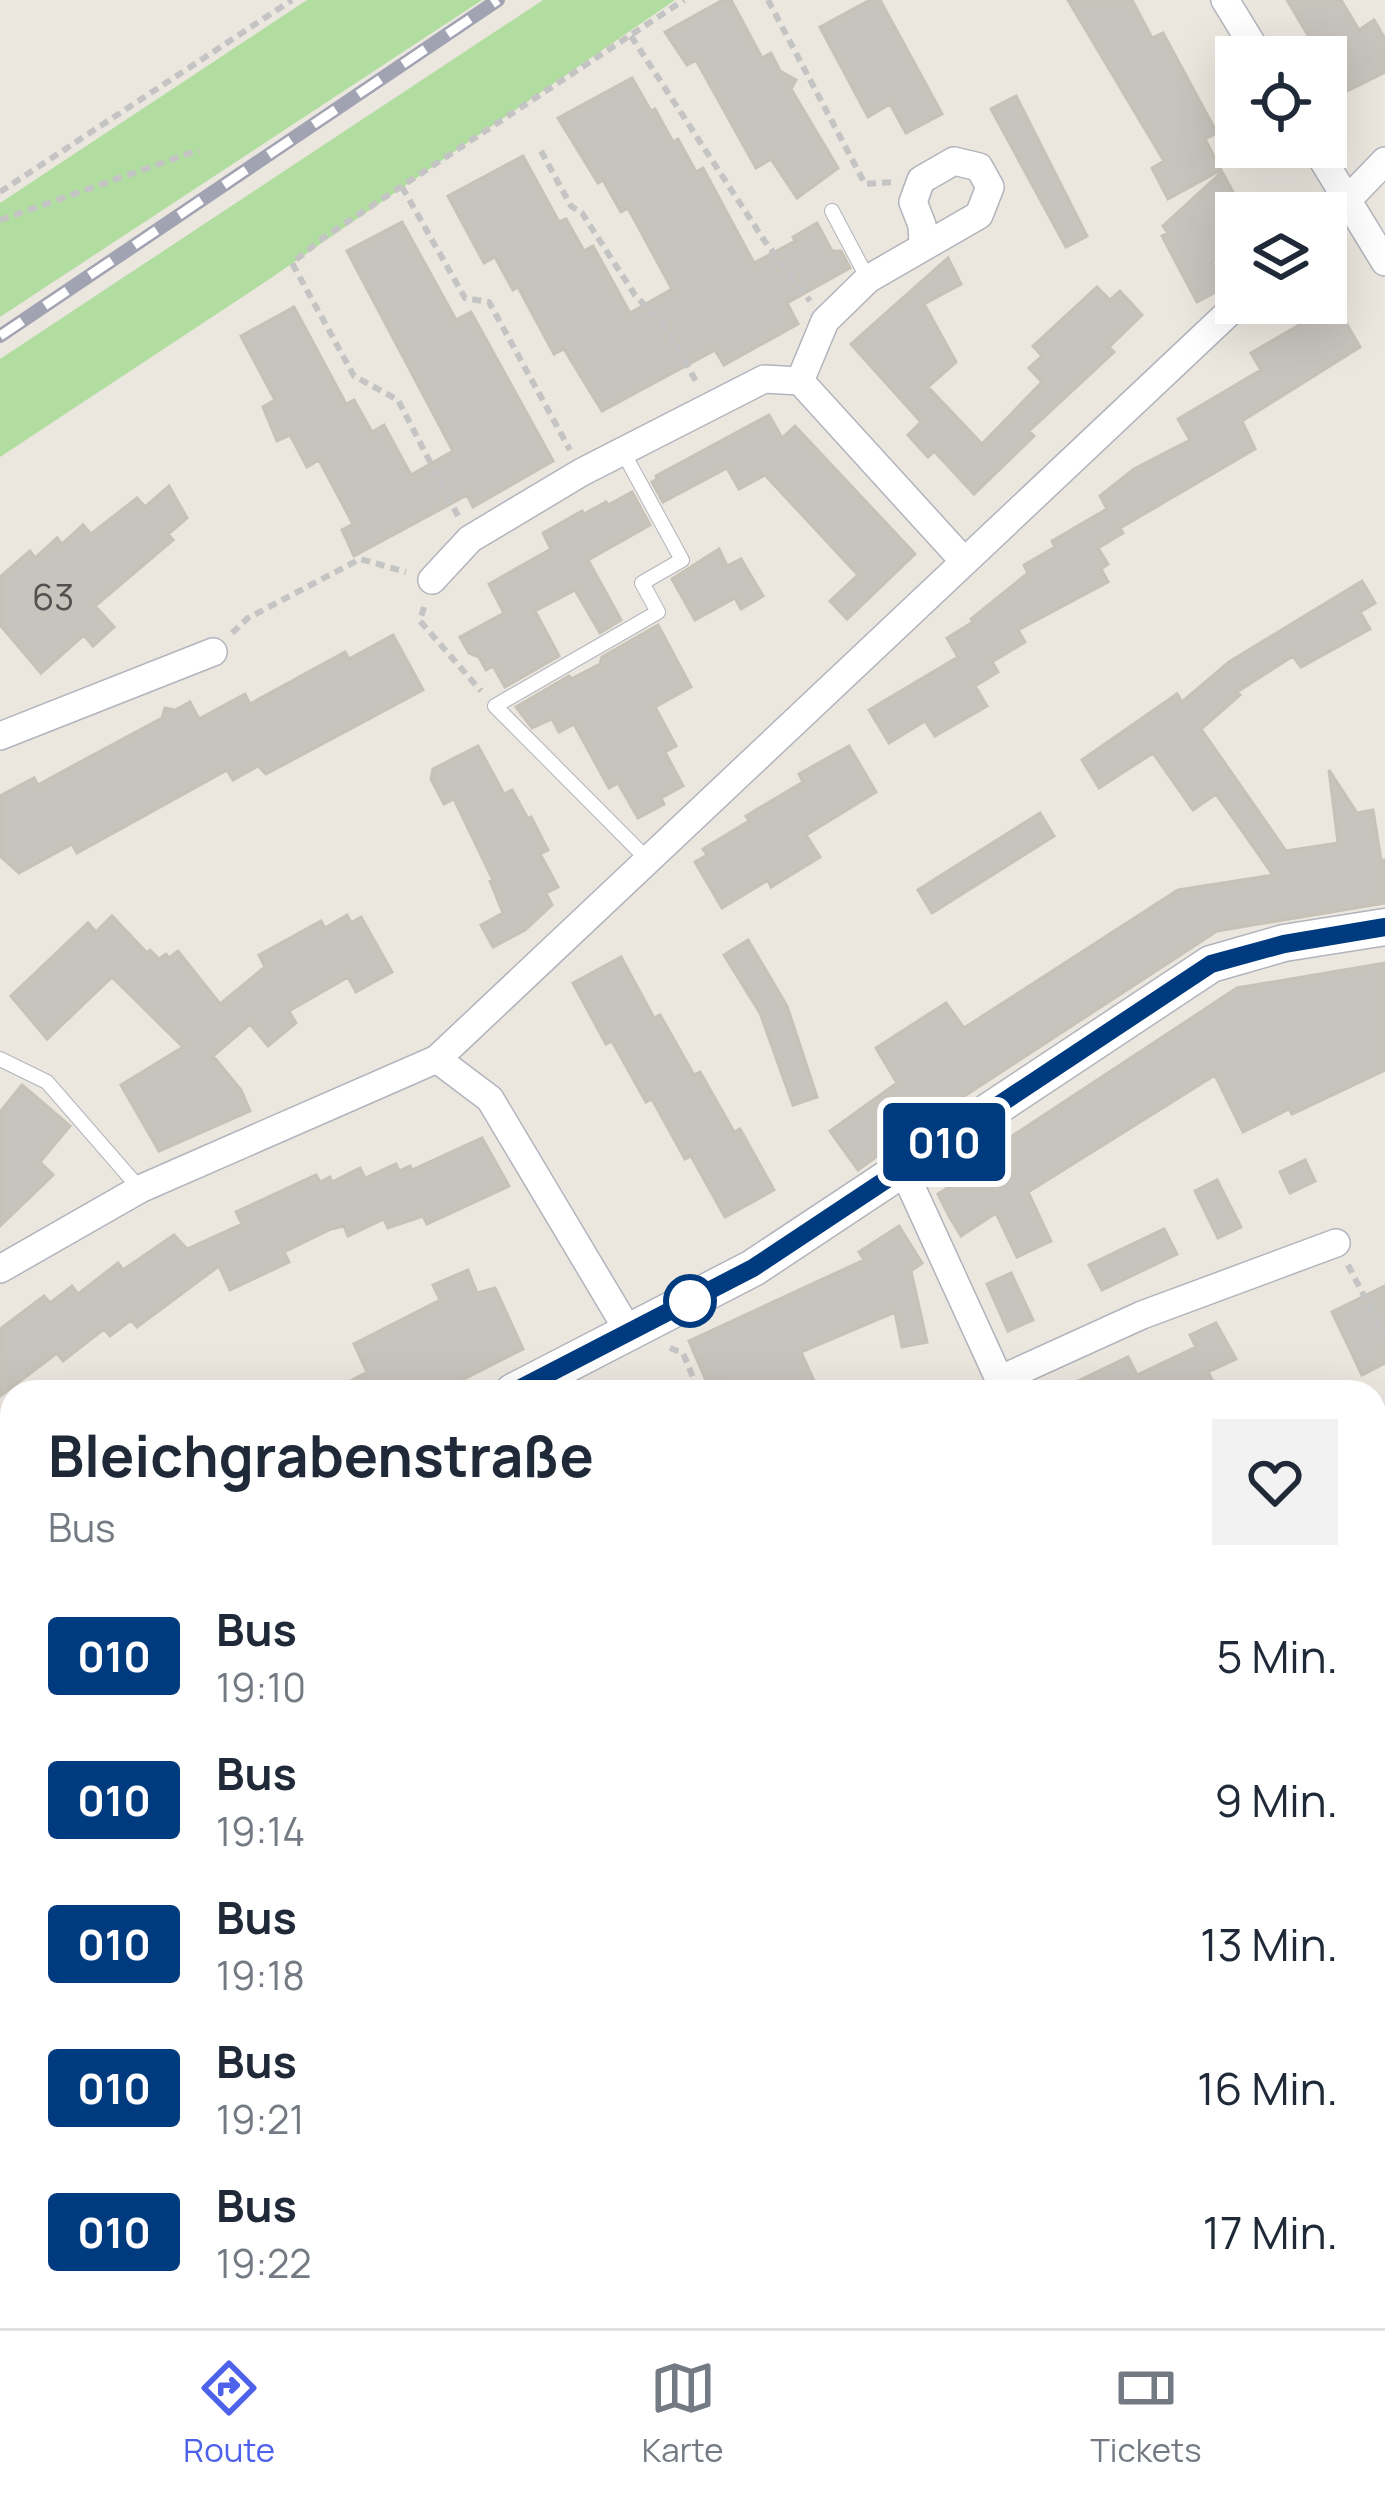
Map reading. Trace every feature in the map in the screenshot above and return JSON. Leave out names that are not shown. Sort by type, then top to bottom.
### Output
[{"type":"street","points":[[1226,0],[1247,36]]},
{"type":"street","points":[[800,381],[825,321],[868,279],[980,215],[990,187],[980,167],[954,161],[921,180],[913,202],[923,244]]},
{"type":"street","points":[[1348,201],[1385,161]]},
{"type":"street","points":[[1328,168],[1385,262]]},
{"type":"street","points":[[0,1270],[140,1189],[437,1059],[1216,324]]},
{"type":"street","points":[[432,580],[470,538],[582,472],[764,379],[800,381],[963,560]]},
{"type":"street","points":[[0,736],[213,652]]},
{"type":"street","points":[[536,1380],[753,1268],[1211,964],[1284,944],[1385,927]]},
{"type":"street","points":[[437,1059],[490,1099],[628,1332]]},
{"type":"street","points":[[902,1169],[999,1380]]},
{"type":"street","points":[[1014,1380],[1142,1315],[1336,1243]]},
{"type":"lane","points":[[832,211],[868,279]]},
{"type":"lane","points":[[623,452],[682,560],[642,583],[658,612],[495,706],[647,860]]},
{"type":"lane","points":[[0,1059],[47,1082],[140,1189]]},
{"type":"path","points":[[0,192],[292,0]]},
{"type":"path","points":[[470,538],[398,400],[354,376],[292,263],[684,0]]},
{"type":"path","points":[[768,0],[865,184],[921,180]]},
{"type":"path","points":[[631,36],[764,240],[825,321]]},
{"type":"path","points":[[0,220],[199,150]]},
{"type":"path","points":[[541,151],[571,206],[582,213],[635,295],[668,331],[710,408]]},
{"type":"path","points":[[402,187],[465,298],[488,302],[582,472]]},
{"type":"path","points":[[213,652],[248,618],[360,559],[432,580],[420,621],[495,706]]},
{"type":"path","points":[[1336,1243],[1385,1336]]},
{"type":"path","points":[[628,1332],[683,1353],[694,1380]]},
{"type":"green space","points":[[307,0],[482,0],[0,317],[0,203]]},
{"type":"green space","points":[[543,0],[675,0],[268,280],[0,457],[0,359]]},
{"type":"building","points":[[731,0],[762,58],[771,53],[780,71],[796,80],[791,89],[838,168],[797,198],[771,159],[756,168],[696,60],[687,65],[665,32]]},
{"type":"building","points":[[870,0],[880,0],[942,114],[906,133],[890,104],[868,117],[820,27]]},
{"type":"building","points":[[1068,0],[1132,0],[1152,38],[1163,33],[1215,129],[1205,139],[1215,168],[1221,170],[1168,199],[1152,168],[1164,161]]},
{"type":"building","points":[[1287,0],[1341,0],[1359,30],[1374,20],[1385,39],[1385,72],[1347,91],[1347,36],[1308,36]]},
{"type":"building","points":[[632,78],[673,142],[678,139],[696,172],[703,168],[754,263],[817,223],[832,251],[841,251],[850,268],[787,303],[798,324],[724,365],[715,350],[602,411],[564,349],[554,354],[518,287],[513,290],[495,257],[484,263],[448,196],[523,156],[559,222],[566,219],[584,251],[593,246],[630,313],[672,289],[628,208],[621,212],[603,180],[598,183],[558,118]]},
{"type":"building","points":[[1016,96],[1087,236],[1066,247],[991,109]]},
{"type":"building","points":[[1222,172],[1233,192],[1215,192],[1215,292],[1197,302],[1162,236],[1168,233],[1163,226]]},
{"type":"building","points":[[402,222],[456,320],[471,312],[553,461],[473,507],[467,495],[354,556],[342,530],[353,524],[319,460],[307,467],[290,435],[277,441],[263,407],[275,400],[241,336],[294,307],[346,404],[354,400],[372,432],[384,425],[411,475],[453,451],[347,251]]},
{"type":"building","points":[[948,258],[961,284],[924,304],[956,362],[928,387],[982,444],[1042,382],[1029,368],[1042,356],[1033,346],[1097,287],[1110,300],[1120,291],[1142,315],[1109,347],[1114,352],[1029,431],[1034,436],[974,494],[934,451],[928,457],[908,435],[921,422],[851,344]]},
{"type":"building","points":[[1301,324],[1347,324],[1360,347],[1242,421],[1255,449],[1120,528],[1123,533],[1098,548],[1108,564],[1101,569],[1108,582],[1018,630],[1025,642],[992,662],[998,672],[975,686],[987,706],[935,736],[925,721],[889,743],[869,710],[958,657],[947,638],[973,622],[1028,573],[1024,565],[1055,547],[1052,541],[1107,509],[1100,496],[1134,469],[1190,440],[1178,419],[1261,370],[1251,353]]},
{"type":"building","points":[[769,415],[782,438],[795,426],[915,554],[847,619],[830,601],[858,575],[765,475],[739,489],[727,468],[663,502],[652,482]]},
{"type":"building","points":[[169,486],[187,518],[168,534],[173,540],[95,606],[114,627],[93,646],[84,635],[41,673],[0,625],[0,577],[30,551],[35,558],[57,538],[62,544],[83,525],[91,534],[137,498],[145,507]]},
{"type":"building","points":[[632,492],[650,525],[588,560],[621,620],[600,633],[575,590],[535,611],[559,656],[505,687],[493,666],[486,670],[460,637],[504,613],[489,584],[551,549],[543,533],[582,511],[608,505]]},
{"type":"building","points":[[719,549],[727,566],[741,559],[763,596],[741,609],[735,598],[695,620],[672,579]]},
{"type":"building","points":[[1362,581],[1375,603],[1360,612],[1370,629],[1301,667],[1293,656],[1237,692],[1240,695],[1201,729],[1286,851],[1338,843],[1329,770],[1357,813],[1373,810],[1381,860],[1385,860],[1385,903],[1217,931],[858,1170],[830,1131],[897,1083],[876,1048],[946,1003],[964,1028],[1178,890],[1273,875],[1216,794],[1193,810],[1153,753],[1099,788],[1082,760],[1177,694],[1182,702],[1229,662]]},
{"type":"building","points":[[658,625],[691,687],[655,707],[676,746],[665,752],[683,786],[661,798],[664,804],[638,818],[618,783],[609,788],[574,724],[559,732],[552,719],[532,728],[516,707],[600,664],[602,657]]},
{"type":"building","points":[[393,635],[423,690],[266,774],[258,766],[233,780],[227,770],[77,853],[72,844],[19,873],[0,856],[0,796],[34,778],[38,785],[162,718],[165,708],[175,710],[190,702],[199,719],[245,694],[250,704],[345,652],[349,659]]},
{"type":"building","points":[[478,746],[504,794],[512,790],[528,819],[531,817],[548,850],[540,854],[558,887],[546,893],[552,905],[525,930],[493,947],[481,925],[503,913],[493,880],[454,799],[444,804],[431,779],[433,769]]},
{"type":"building","points":[[849,746],[876,792],[806,835],[820,857],[771,887],[768,880],[722,908],[695,862],[707,855],[703,849],[803,782],[799,774]]},
{"type":"building","points":[[1040,813],[1054,836],[932,913],[918,890]]},
{"type":"building","points":[[347,915],[351,923],[361,917],[392,972],[356,992],[348,977],[289,1011],[296,1023],[268,1046],[250,1024],[213,1056],[241,1090],[250,1111],[159,1151],[121,1085],[183,1047],[112,977],[47,1039],[11,996],[88,923],[96,932],[112,916],[147,953],[150,950],[159,959],[178,951],[220,1004],[265,967],[259,955],[321,921],[325,928]]},
{"type":"building","points":[[748,940],[787,1006],[817,1097],[793,1105],[760,1013],[724,955]]},
{"type":"building","points":[[621,957],[654,1018],[660,1015],[694,1075],[700,1072],[734,1132],[740,1129],[774,1190],[725,1217],[652,1099],[646,1102],[612,1041],[606,1044],[573,983]]},
{"type":"building","points":[[1385,963],[1385,1070],[1243,1132],[1215,1075],[1028,1192],[1051,1241],[1017,1257],[996,1213],[961,1236],[938,1194],[960,1180],[956,1173],[1237,988]]},
{"type":"building","points":[[22,1085],[70,1126],[40,1162],[53,1175],[0,1226],[0,1112]]},
{"type":"building","points":[[482,1138],[509,1186],[427,1224],[423,1216],[388,1228],[384,1219],[348,1236],[344,1226],[331,1229],[284,1252],[289,1262],[230,1290],[219,1266],[137,1327],[131,1320],[110,1336],[104,1329],[63,1361],[57,1353],[21,1380],[0,1380],[0,1329],[44,1296],[50,1303],[72,1286],[78,1294],[118,1263],[123,1270],[174,1235],[187,1249],[242,1224],[236,1212],[316,1175],[320,1182],[330,1177],[332,1182],[360,1168],[365,1178],[396,1164],[399,1171],[410,1166],[412,1170]]},
{"type":"building","points":[[1305,1160],[1315,1181],[1290,1193],[1280,1172]]},
{"type":"building","points":[[1217,1180],[1241,1227],[1218,1238],[1195,1191]]},
{"type":"building","points":[[899,1226],[922,1263],[911,1271],[927,1342],[902,1347],[895,1312],[801,1352],[814,1380],[706,1380],[689,1341],[864,1260],[859,1252]]},
{"type":"building","points":[[1164,1229],[1177,1254],[1102,1290],[1089,1265]]},
{"type":"building","points":[[468,1270],[477,1293],[495,1288],[523,1349],[462,1380],[352,1380],[367,1372],[354,1344],[440,1300],[433,1285]]},
{"type":"building","points":[[1011,1273],[1033,1320],[1008,1331],[987,1284]]},
{"type":"building","points":[[1385,1286],[1385,1363],[1362,1375],[1332,1312]]},
{"type":"building","points":[[1216,1323],[1236,1359],[1208,1372],[1212,1380],[1080,1380],[1128,1357],[1137,1375],[1196,1347],[1190,1335]]},
{"type":"railway","points":[[0,336],[498,0]]},
{"type":"bus line","name":"010","points":[[536,1380],[753,1268],[1211,964],[1284,944],[1385,927]]}]
